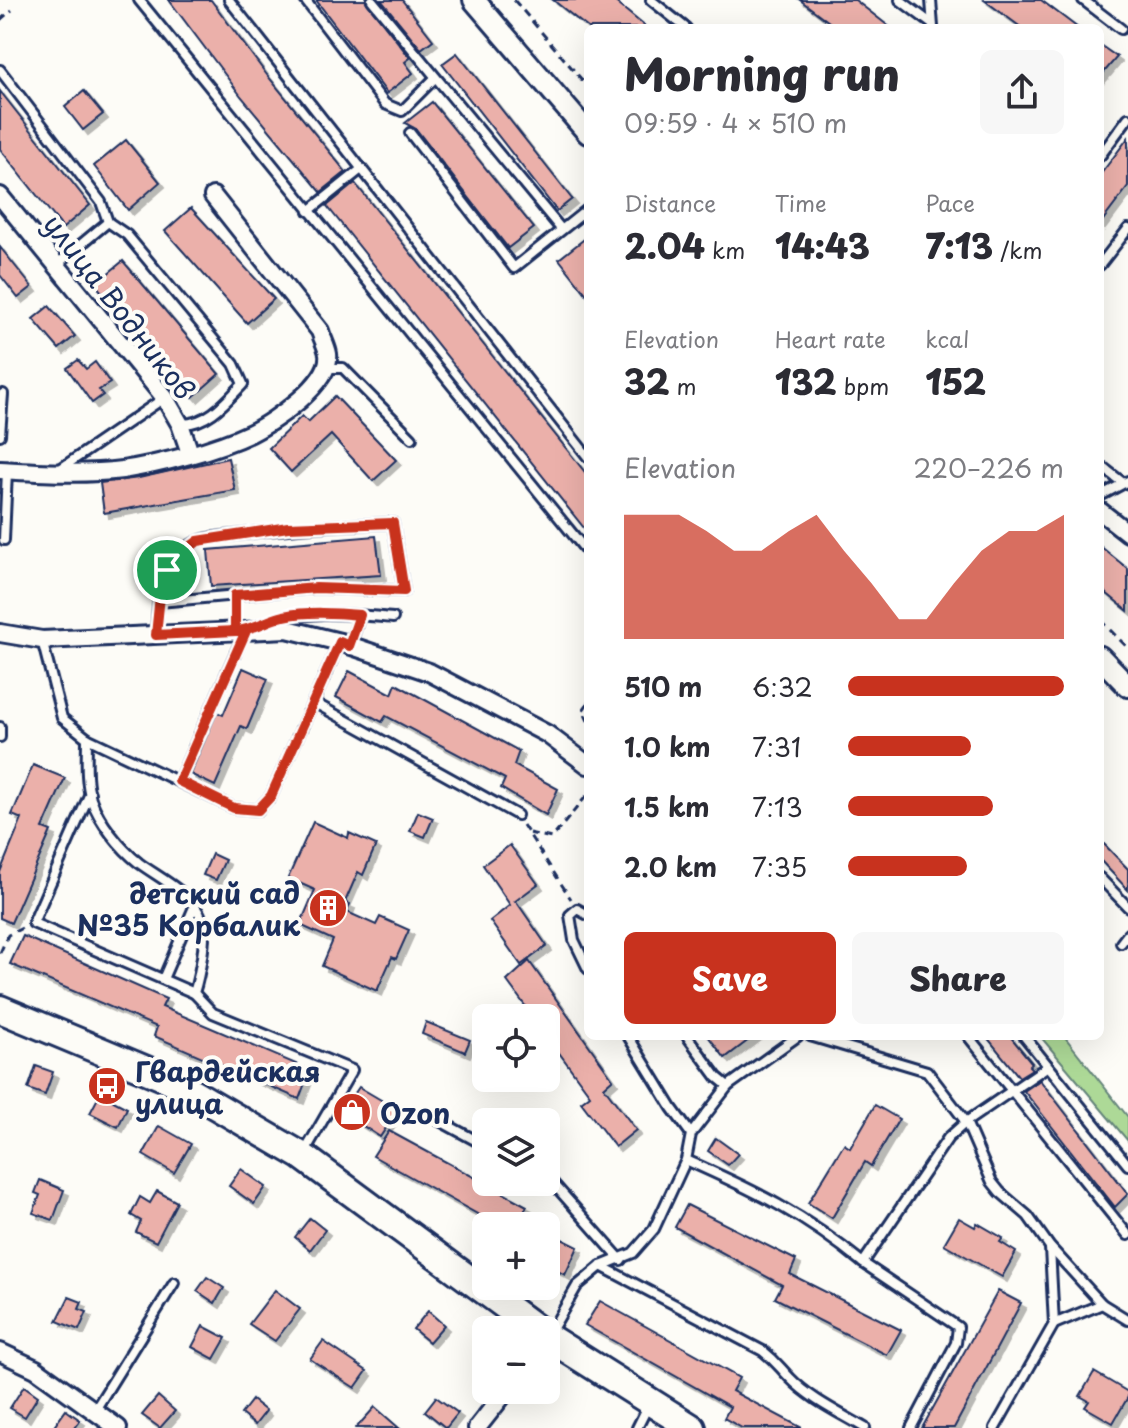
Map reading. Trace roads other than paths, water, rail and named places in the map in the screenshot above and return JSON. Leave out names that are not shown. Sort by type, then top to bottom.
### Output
[{"type":"main road","points":[[0,1009],[175,1082],[302,1156],[517,1316]]},
{"type":"main road","points":[[560,1346],[692,1428]]},
{"type":"street","points":[[474,0],[584,128]]},
{"type":"street","name":"улица Водников","points":[[0,196],[165,398],[180,424],[190,453]]},
{"type":"street","points":[[4,470],[54,473],[122,469],[190,453],[252,433],[297,403],[323,376],[329,355],[320,331],[213,196]]},
{"type":"street","points":[[1104,514],[1128,533]]},
{"type":"street","points":[[0,633],[42,640],[287,629],[345,644],[429,672],[547,734],[584,762]]},
{"type":"street","points":[[1104,661],[1128,686]]},
{"type":"street","points":[[0,1352],[36,1369],[118,1428]]},
{"type":"street","points":[[477,1428],[496,1404]]},
{"type":"lane","points":[[139,0],[584,548]]},
{"type":"lane","points":[[229,0],[584,452]]},
{"type":"lane","points":[[305,0],[385,104],[402,111],[435,78]]},
{"type":"lane","points":[[372,0],[561,229]]},
{"type":"lane","points":[[651,0],[681,24]]},
{"type":"lane","points":[[900,0],[930,24]]},
{"type":"lane","points":[[931,0],[933,24]]},
{"type":"lane","points":[[1083,0],[1121,29]]},
{"type":"lane","points":[[0,70],[101,202],[108,222],[127,235],[234,364],[243,384],[204,420],[194,425],[180,424]]},
{"type":"lane","points":[[1104,151],[1128,118]]},
{"type":"lane","points":[[410,133],[514,268],[584,212]]},
{"type":"lane","points":[[309,211],[360,170]]},
{"type":"lane","points":[[55,266],[108,222]]},
{"type":"lane","points":[[1104,260],[1128,229]]},
{"type":"lane","points":[[325,368],[343,368],[412,438]]},
{"type":"lane","points":[[0,435],[3,394]]},
{"type":"lane","points":[[54,473],[165,398]]},
{"type":"lane","points":[[1104,468],[1126,482],[1104,494]]},
{"type":"lane","points":[[4,470],[4,540]]},
{"type":"lane","points":[[156,635],[159,602],[167,570],[177,557],[198,541],[288,527],[393,523],[404,591],[316,588],[159,602]]},
{"type":"lane","points":[[179,781],[246,631],[284,616],[334,613],[393,618]]},
{"type":"lane","points":[[42,640],[62,718],[87,738],[234,808],[258,810],[271,796],[313,702],[360,615]]},
{"type":"lane","points":[[313,702],[517,815]]},
{"type":"lane","points":[[0,727],[0,737]]},
{"type":"lane","points":[[87,738],[87,779],[98,815],[128,852],[176,889],[194,907],[204,923],[199,978],[194,993]]},
{"type":"lane","points":[[90,793],[33,923],[194,993],[213,1013],[352,1070],[302,1156]]},
{"type":"lane","points":[[1104,882],[1128,907]]},
{"type":"lane","points":[[163,979],[194,907]]},
{"type":"lane","points":[[584,913],[577,909],[570,915],[574,940],[584,961]]},
{"type":"lane","points":[[1121,943],[1128,934]]},
{"type":"lane","points":[[631,1040],[691,1134]]},
{"type":"lane","points":[[690,1040],[717,1077],[728,1086]]},
{"type":"lane","points":[[557,1316],[577,1286],[601,1266],[633,1253],[654,1229],[686,1160],[691,1134],[728,1086],[792,1040]]},
{"type":"lane","points":[[823,1040],[927,1071],[966,1122],[992,1182],[1000,1192],[1028,1216],[1050,1247],[1102,1304],[1128,1320]]},
{"type":"lane","points":[[971,1040],[1128,1235]]},
{"type":"lane","points":[[1027,1040],[1128,1165]]},
{"type":"lane","points":[[863,1263],[948,1138],[966,1122],[1048,1066]]},
{"type":"lane","points":[[427,1114],[472,1138]]},
{"type":"lane","points":[[686,1160],[785,1207],[816,1226],[863,1263],[958,1327],[956,1343],[911,1428]]},
{"type":"lane","points":[[560,1191],[621,1260]]},
{"type":"lane","points":[[995,1428],[1054,1324],[1050,1247]]},
{"type":"lane","points":[[601,1266],[763,1351],[811,1395],[865,1428]]},
{"type":"lane","points":[[95,1410],[174,1283]]},
{"type":"lane","points":[[1054,1324],[1102,1304]]},
{"type":"lane","points":[[637,1428],[650,1402]]},
{"type":"place","name":"детский сад №35 Корбалик","points":[[328,908]]},
{"type":"place","name":"Гвардейская улица","points":[[107,1086]]},
{"type":"place","name":"Ozon","points":[[352,1112]]}]
